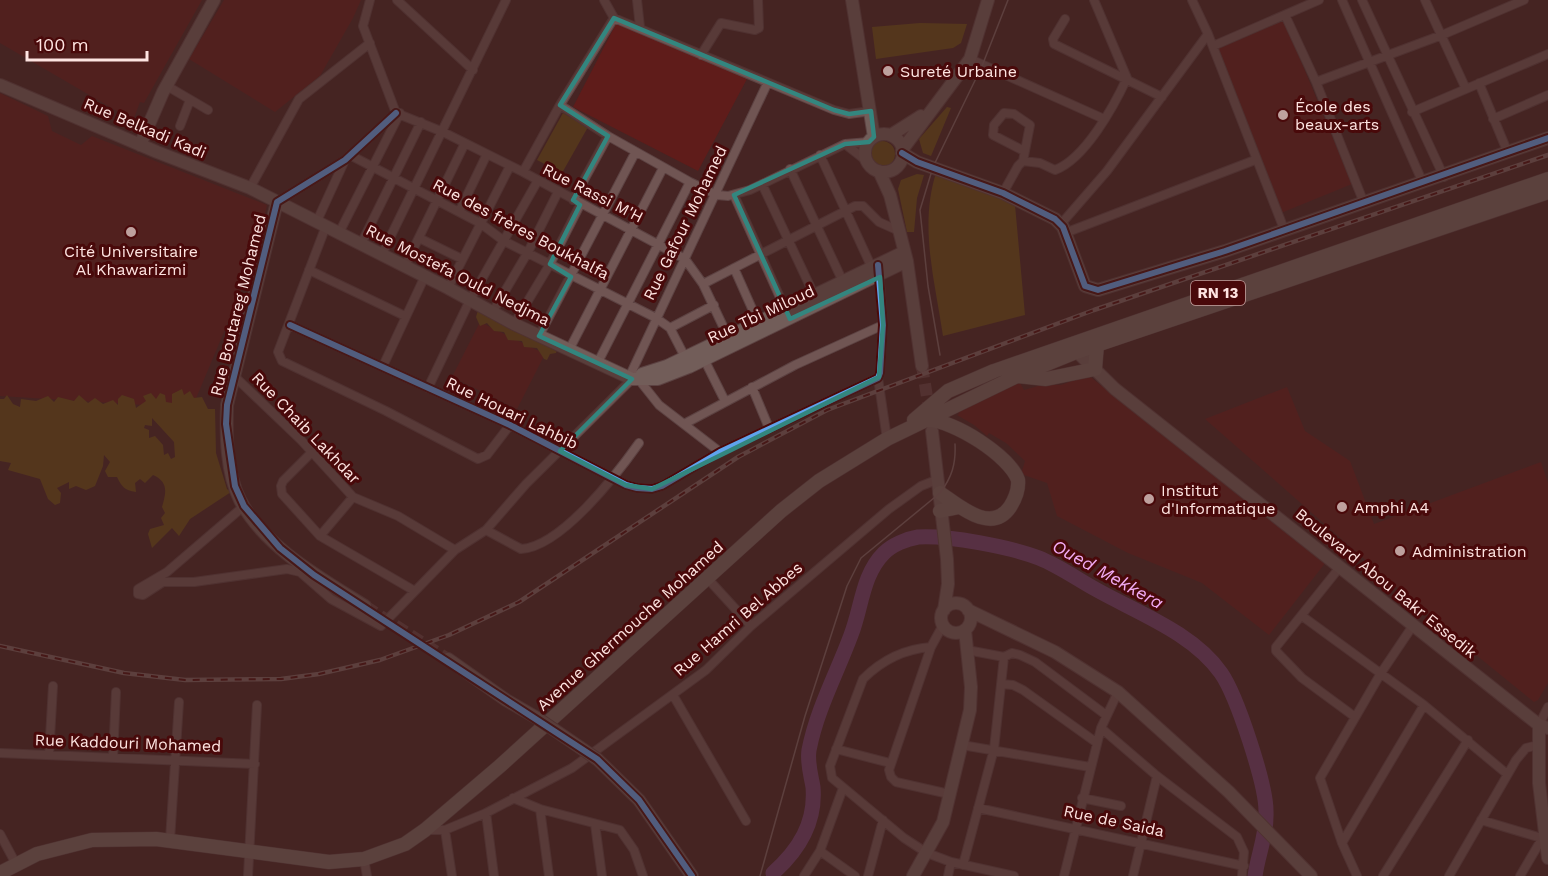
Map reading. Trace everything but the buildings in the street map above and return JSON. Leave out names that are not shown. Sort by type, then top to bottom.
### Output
[{"type":"main road","points":[[140,145],[167,86],[214,0]]},
{"type":"main road","points":[[852,0],[864,85],[872,114],[872,140],[865,151],[868,162],[879,171],[892,202],[905,257],[922,366]]},
{"type":"main road","points":[[892,202],[896,167],[902,151],[970,59],[988,0]]},
{"type":"main road","points":[[974,45],[994,0]]},
{"type":"main road","name":"Rue Belkadi Kadi","points":[[0,85],[277,201]]},
{"type":"main road","points":[[872,140],[890,135],[932,108]]},
{"type":"main road","points":[[872,114],[898,141],[902,151],[926,165],[1003,193],[1063,229],[1085,286],[1098,290],[1215,254],[1364,202],[1444,177],[1548,138]]},
{"type":"main road","points":[[879,171],[896,167],[926,165]]},
{"type":"main road","name":"RN 13","points":[[902,431],[954,387],[1020,362],[1072,348],[1548,179]]},
{"type":"main road","name":"RN 13","points":[[902,431],[928,425],[945,412],[1072,348],[1097,345],[1548,192]]},
{"type":"main road","name":"Rue Mostefa Ould Nedjma","points":[[277,201],[538,336],[632,378]]},
{"type":"main road","name":"Rue Boutareg Mohamed","points":[[277,201],[233,375],[226,424],[234,486],[244,506],[296,562],[365,606]]},
{"type":"main road","name":"Rue Tbi Miloud","points":[[632,378],[658,379],[687,362],[704,359],[730,341],[905,257]]},
{"type":"main road","points":[[687,362],[730,341],[758,322],[788,314]]},
{"type":"main road","points":[[1017,376],[1046,379],[1095,369],[1097,345]]},
{"type":"main road","name":"Boulevard Abou Bakr Essedik","points":[[1072,348],[1115,389],[1543,727]]},
{"type":"main road","points":[[954,426],[945,412],[946,404],[955,395],[1020,362]]},
{"type":"main road","points":[[940,486],[959,507],[982,518],[999,516],[1006,511],[1014,501],[1019,486],[1008,462],[954,426],[942,421],[928,425],[940,486],[941,526],[947,559],[948,576],[942,617],[945,627],[968,666]]},
{"type":"main road","name":"Avenue Ghermouche Mohamed","points":[[0,873],[16,864],[69,844],[92,840],[170,840],[250,859],[329,862],[364,859],[405,844],[425,830],[807,490],[902,431]]},
{"type":"main road","points":[[940,511],[959,507]]},
{"type":"main road","points":[[913,876],[943,822],[962,745],[971,696],[966,629],[971,620],[948,576]]},
{"type":"main road","points":[[944,609],[956,604],[966,608],[1000,628],[1055,652],[1118,692],[1255,818],[1311,876]]},
{"type":"main road","points":[[945,627],[956,633],[966,629],[1000,628]]},
{"type":"main road","points":[[448,659],[597,759],[639,800],[692,876]]},
{"type":"main road","points":[[1543,727],[1538,745],[1544,784],[1548,858]]},
{"type":"street","points":[[339,233],[398,113],[363,21],[370,0]]},
{"type":"street","points":[[397,0],[473,70]]},
{"type":"street","points":[[382,254],[506,0]]},
{"type":"street","points":[[604,0],[614,18],[640,27],[767,84],[849,114],[872,114]]},
{"type":"street","points":[[637,0],[640,27]]},
{"type":"street","points":[[701,55],[721,23],[759,28],[758,0]]},
{"type":"street","points":[[1094,0],[1127,78]]},
{"type":"street","points":[[1192,0],[1213,46],[1255,160],[1284,229]]},
{"type":"street","points":[[1213,46],[1319,0]]},
{"type":"street","points":[[1342,0],[1423,183]]},
{"type":"street","points":[[1362,0],[1444,177]]},
{"type":"street","points":[[1425,0],[1466,89]]},
{"type":"street","points":[[1496,0],[1500,10]]},
{"type":"street","points":[[1316,82],[1442,35],[1524,0]]},
{"type":"street","points":[[1285,15],[1316,82],[1364,202]]},
{"type":"street","points":[[523,172],[560,105],[614,18]]},
{"type":"street","points":[[1065,20],[1053,39],[1054,44],[1162,96]]},
{"type":"street","points":[[1063,229],[1208,34]]},
{"type":"street","points":[[250,188],[299,99],[370,43]]},
{"type":"street","points":[[1412,112],[1548,54]]},
{"type":"street","points":[[970,59],[1104,119]]},
{"type":"street","points":[[1023,161],[1040,163],[1049,168],[1058,169],[1074,158],[1104,119],[1127,78]]},
{"type":"street","points":[[1479,83],[1508,153]]},
{"type":"street","name":"Rue Gafour Mohamed","points":[[632,378],[633,364],[717,195],[767,84]]},
{"type":"street","points":[[167,86],[208,110]]},
{"type":"street","points":[[1493,119],[1548,96]]},
{"type":"street","points":[[180,126],[190,100]]},
{"type":"street","points":[[560,105],[635,153],[717,195],[734,195],[845,144],[872,140]]},
{"type":"street","points":[[277,201],[347,157],[398,113]]},
{"type":"street","name":"Rue Rassi M'H","points":[[398,113],[443,132],[523,172],[537,182],[685,259],[703,284],[730,341]]},
{"type":"street","points":[[1003,193],[1023,161],[1030,133],[1030,125],[1014,114],[1004,113],[994,124],[993,135],[1024,151]]},
{"type":"street","points":[[361,244],[421,122]]},
{"type":"street","points":[[514,324],[550,264],[608,136]]},
{"type":"street","points":[[405,266],[465,143]]},
{"type":"street","points":[[845,144],[868,162]]},
{"type":"street","points":[[538,336],[635,153]]},
{"type":"street","points":[[459,212],[487,154]]},
{"type":"street","points":[[820,156],[844,212],[876,270],[883,325],[878,378],[887,439]]},
{"type":"street","points":[[347,157],[321,224],[309,270],[290,325],[278,352],[282,361],[386,411],[476,459],[486,455],[510,425]]},
{"type":"street","name":"Rue des frères Boukhalfa","points":[[347,157],[415,189],[480,223],[504,241],[571,277],[656,318],[670,328],[687,362]]},
{"type":"street","points":[[1063,229],[1255,160]]},
{"type":"street","points":[[448,288],[510,166]]},
{"type":"street","points":[[569,350],[601,290],[629,229],[663,168]]},
{"type":"street","points":[[790,169],[845,287]]},
{"type":"street","points":[[428,388],[470,300],[537,182]]},
{"type":"street","points":[[597,364],[690,182]]},
{"type":"street","points":[[762,184],[816,300]]},
{"type":"street","points":[[492,313],[528,252],[558,192]]},
{"type":"street","points":[[734,195],[788,314]]},
{"type":"street","points":[[703,284],[855,206],[863,206],[879,222],[897,230]]},
{"type":"street","points":[[419,238],[462,259]]},
{"type":"street","points":[[734,268],[758,322]]},
{"type":"street","points":[[309,270],[405,316]]},
{"type":"street","points":[[383,366],[425,276]]},
{"type":"street","points":[[670,328],[714,305]]},
{"type":"street","name":"Rue Houari Lahbib","points":[[290,325],[510,425],[626,485],[652,489],[671,481],[720,452],[878,378]]},
{"type":"street","points":[[686,423],[752,387],[883,325]]},
{"type":"street","points":[[704,359],[725,401]]},
{"type":"street","name":"Rue Chaib Lakhdar","points":[[233,375],[312,452],[353,496],[398,516],[455,550]]},
{"type":"street","points":[[244,506],[164,578],[194,582],[287,569],[300,572],[331,599],[381,626],[413,590],[455,550],[486,530],[632,378],[659,405],[686,423],[720,452]]},
{"type":"street","points":[[752,387],[769,428]]},
{"type":"street","points":[[486,530],[521,549],[532,548],[577,516],[614,478],[639,443]]},
{"type":"street","points":[[312,452],[283,481],[280,490],[320,536],[413,590]]},
{"type":"street","name":"Rue Hamri Bel Abbes","points":[[425,830],[446,830],[486,813],[572,768],[706,670],[750,626],[904,498],[940,486]]},
{"type":"street","points":[[320,536],[353,496]]},
{"type":"street","points":[[1340,567],[1276,647],[1279,657],[1355,717]]},
{"type":"street","points":[[708,579],[750,626]]},
{"type":"street","points":[[1302,616],[1425,705],[1507,774]]},
{"type":"street","points":[[1357,876],[1342,843],[1320,778],[1381,673],[1414,624]]},
{"type":"street","points":[[945,627],[931,647],[890,763],[889,774],[896,782],[949,794]]},
{"type":"street","points":[[931,647],[906,651],[880,663],[863,679],[836,749],[830,771],[832,778],[927,853],[951,862],[1014,876]]},
{"type":"street","points":[[967,650],[1004,657],[1012,653],[1035,662],[1106,715]]},
{"type":"street","points":[[963,865],[994,749],[1004,657]]},
{"type":"street","points":[[1002,684],[1013,685],[1023,690],[1097,743]]},
{"type":"street","points":[[49,755],[53,686]]},
{"type":"street","points":[[113,758],[116,692]]},
{"type":"street","points":[[1064,876],[1101,728],[1118,692]]},
{"type":"street","points":[[673,695],[746,821]]},
{"type":"street","points":[[170,840],[179,702]]},
{"type":"street","points":[[248,876],[257,705]]},
{"type":"street","points":[[1342,843],[1425,705]]},
{"type":"street","points":[[1543,727],[1548,707]]},
{"type":"street","points":[[1101,728],[1157,776],[1237,837],[1244,852],[1242,876]]},
{"type":"street","points":[[1383,876],[1468,740]]},
{"type":"street","points":[[962,745],[1090,767]]},
{"type":"street","points":[[1449,876],[1507,774],[1526,748],[1538,745]]},
{"type":"street","points":[[836,749],[890,763]]},
{"type":"street","name":"Rue Kaddouri Mohamed","points":[[0,753],[255,764]]},
{"type":"street","points":[[1133,876],[1139,841],[1157,776]]},
{"type":"street","points":[[804,876],[820,851],[843,788]]},
{"type":"street","points":[[513,798],[540,809],[620,830],[634,850],[643,876]]},
{"type":"street","points":[[1082,798],[1121,806]]},
{"type":"street","name":"Rue de Saida","points":[[978,808],[1139,841],[1244,866]]},
{"type":"street","points":[[540,809],[549,876]]},
{"type":"street","points":[[486,813],[494,876]]},
{"type":"street","points":[[868,876],[883,820]]},
{"type":"street","points":[[1481,820],[1546,839],[1520,876]]},
{"type":"street","points":[[595,824],[602,876]]},
{"type":"street","points":[[446,830],[452,876]]},
{"type":"street","points":[[0,834],[16,864]]},
{"type":"street","points":[[820,851],[855,876]]},
{"type":"street","points":[[364,859],[367,876]]},
{"type":"street","points":[[948,876],[951,862]]},
{"type":"highlighted area","points":[[614,18],[834,110],[849,114],[871,111],[874,137],[869,142],[845,144],[734,195],[790,319],[880,277],[883,325],[879,377],[652,489],[626,485],[560,451],[632,379],[539,336],[571,277],[550,264],[580,205],[573,200],[608,136],[560,105]]},
{"type":"shaded area","points":[[0,0],[202,0],[144,103],[140,102],[131,126],[120,121],[122,114],[0,43]]},
{"type":"shaded area","points":[[224,0],[361,0],[320,76],[275,112],[189,59]]},
{"type":"shaded area","points":[[618,20],[748,77],[698,171],[573,107]]},
{"type":"shaded area","name":"École des beaux-arts","points":[[1284,20],[1352,184],[1281,213],[1214,47]]},
{"type":"shaded area","points":[[920,23],[967,24],[961,43],[953,48],[876,59],[872,27]]},
{"type":"shaded area","name":"Cité Universitaire Al Khawarizmi","points":[[0,93],[48,116],[52,131],[81,145],[92,136],[267,205],[255,258],[192,408],[0,396]]},
{"type":"shaded area","points":[[947,107],[951,108],[931,156],[923,153],[919,139]]},
{"type":"shaded area","points":[[563,113],[588,127],[562,173],[537,160]]},
{"type":"shaded area","points":[[882,141],[891,145],[895,154],[891,163],[882,167],[873,163],[869,154],[873,145]]},
{"type":"shaded area","points":[[936,173],[970,184],[1015,205],[1025,315],[943,336],[929,234],[931,193]]},
{"type":"shaded area","points":[[917,174],[924,175],[917,198],[914,232],[907,232],[898,189],[901,180]]},
{"type":"shaded area","points":[[478,310],[487,317],[494,315],[535,337],[539,343],[543,341],[551,345],[552,349],[557,349],[556,353],[550,354],[547,360],[544,359],[537,348],[524,347],[522,341],[508,340],[504,332],[494,331],[487,323],[480,326],[476,317]]},
{"type":"shaded area","points":[[480,322],[545,354],[517,409],[452,377]]},
{"type":"shaded area","name":"Institut d'Informatique","points":[[1088,375],[1326,562],[1269,635],[1202,583],[1128,553],[1057,516],[1047,483],[1021,474],[1025,461],[1006,443],[989,433],[987,436],[957,415],[959,414],[954,407],[1011,382],[1020,383],[1024,390],[1045,384],[1061,385]]},
{"type":"shaded area","points":[[1287,387],[1305,431],[1350,461],[1374,524],[1541,462],[1548,483],[1548,683],[1538,700],[1534,702],[1444,629],[1205,419]]},
{"type":"shaded area","points":[[182,389],[184,395],[190,391],[194,398],[202,397],[208,409],[215,409],[216,453],[227,489],[231,492],[190,519],[179,536],[172,528],[152,548],[148,534],[150,529],[164,525],[161,518],[165,513],[162,507],[165,488],[162,481],[153,475],[145,483],[140,479],[135,483],[136,492],[126,489],[117,477],[108,477],[105,471],[110,462],[104,455],[103,466],[95,486],[86,490],[76,486],[69,489],[69,482],[57,488],[61,493],[60,503],[55,505],[48,499],[40,479],[8,470],[11,463],[0,461],[0,399],[4,399],[7,395],[13,404],[20,407],[21,399],[36,401],[48,396],[54,402],[58,397],[74,401],[79,395],[88,403],[95,398],[103,404],[113,400],[118,405],[118,399],[122,395],[134,399],[136,408],[146,401],[143,396],[151,393],[156,399],[160,393],[165,395],[166,402],[172,403],[172,394]],"holes":[[[152,418],[174,442],[175,457],[171,459],[168,453],[164,455],[163,445],[155,436],[149,438],[149,430],[144,428],[145,425],[152,426]]]},
{"type":"waterway","name":"Oued Mekkera","points":[[773,873],[791,855],[809,824],[813,800],[809,750],[822,706],[855,624],[871,571],[884,553],[895,545],[913,538],[930,537],[996,546],[1046,561],[1164,625],[1196,646],[1209,659],[1228,684],[1235,700],[1250,740],[1265,798],[1264,836],[1255,876]]},
{"type":"tunnel","points":[[922,366],[930,415]]},
{"type":"tunnel","points":[[365,606],[448,659]]},
{"type":"tram line","points":[[940,355],[928,286],[920,210],[933,167],[982,66],[1008,0]]},
{"type":"tram line","points":[[760,876],[805,716],[847,586],[861,558],[940,493],[952,470],[955,444]]},
{"type":"railway","points":[[0,646],[124,673],[185,680],[281,679],[319,674],[380,660],[449,635],[519,602],[738,457],[827,410],[1094,310],[1548,155]]},
{"type":"cycle path","points":[[396,113],[345,160],[277,202],[227,405],[226,424],[235,486],[244,506],[280,548],[314,575],[597,759],[639,800],[692,876]]},
{"type":"cycle path","points":[[902,153],[917,162],[1003,193],[1055,219],[1063,227],[1085,286],[1098,290],[1225,251],[1548,138]]},
{"type":"cycle path","points":[[290,325],[510,425],[626,485],[652,489],[662,486],[720,452],[878,378],[883,325],[878,265]]},
{"type":"place","name":"Sureté Urbaine","points":[[888,71]]},
{"type":"place","name":"École des beaux-arts","points":[[1283,115]]},
{"type":"place","name":"Cité Universitaire Al Khawarizmi","points":[[131,232]]},
{"type":"place","name":"Institut d'Informatique","points":[[1149,499]]},
{"type":"place","name":"Amphi A4","points":[[1342,507]]},
{"type":"place","name":"Administration","points":[[1400,551]]}]
